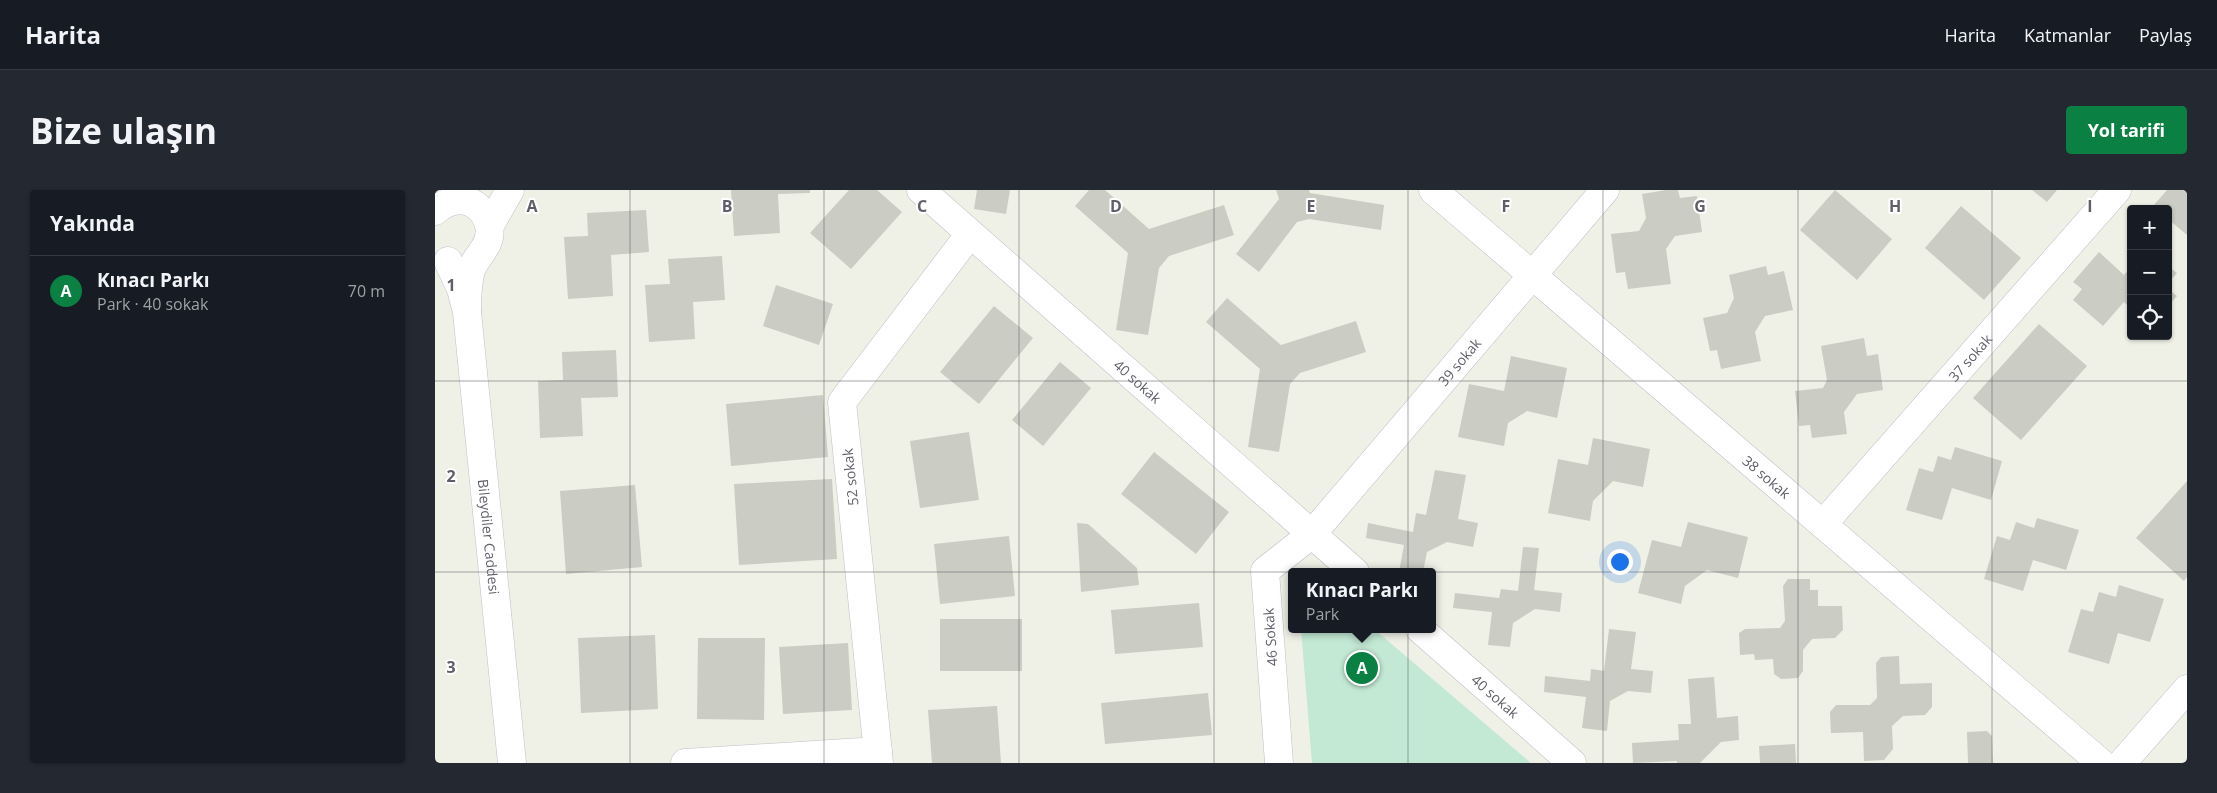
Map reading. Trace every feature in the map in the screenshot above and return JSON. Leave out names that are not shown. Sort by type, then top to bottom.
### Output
[{"type":"street","points":[[435,210],[443,204],[452,201],[472,203],[497,190]]},
{"type":"street","points":[[467,312],[469,280],[472,268],[488,241],[490,226],[510,190]]},
{"type":"street","name":"40 sokak","points":[[921,190],[1350,568]]},
{"type":"street","name":"38 sokak","points":[[1433,190],[2101,763]]},
{"type":"street","name":"39 sokak","points":[[1312,534],[1605,190]]},
{"type":"street","name":"37 sokak","points":[[1823,524],[2117,190]]},
{"type":"street","points":[[472,203],[486,216],[490,226]]},
{"type":"street","name":"52 sokak","points":[[879,757],[842,402],[970,234]]},
{"type":"street","points":[[442,256],[459,263],[470,261],[479,255]]},
{"type":"street","points":[[442,256],[461,289],[467,312]]},
{"type":"street","name":"Bileydiler Caddesi","points":[[467,312],[513,763]]},
{"type":"street","name":"46 Sokak","points":[[1279,763],[1265,571],[1312,534]]},
{"type":"street","name":"40 sokak","points":[[1425,633],[1573,763]]},
{"type":"street","points":[[2122,763],[2187,689]]},
{"type":"street","points":[[685,763],[879,757]]},
{"type":"green space","points":[[1301,633],[1379,633],[1531,763],[1312,763]]},
{"type":"building","points":[[731,190],[810,190],[810,193],[778,194],[780,233],[734,236]]},
{"type":"building","points":[[849,190],[877,190],[902,212],[851,269],[810,233]]},
{"type":"building","points":[[977,190],[1010,190],[1006,214],[974,209]]},
{"type":"building","points":[[1089,190],[1105,190],[1149,229],[1224,205],[1234,235],[1169,256],[1159,268],[1148,335],[1116,330],[1128,253],[1075,206]]},
{"type":"building","points":[[1276,190],[1309,190],[1310,193],[1384,205],[1381,230],[1309,219],[1297,222],[1259,272],[1236,254],[1279,199]]},
{"type":"building","points":[[1678,190],[1680,198],[1697,196],[1702,232],[1675,236],[1666,249],[1671,284],[1628,289],[1625,272],[1616,273],[1611,234],[1639,231],[1646,218],[1642,194]]},
{"type":"building","points":[[1835,190],[1892,239],[1857,280],[1800,230]]},
{"type":"building","points":[[2032,190],[2057,190],[2047,202]]},
{"type":"building","points":[[2167,190],[2187,190],[2187,235],[2172,222],[2172,205],[2154,205]]},
{"type":"building","points":[[1961,206],[2021,258],[1984,300],[1925,248]]},
{"type":"building","points":[[646,210],[649,252],[611,255],[613,296],[568,299],[564,237],[588,236],[587,213]]},
{"type":"building","points":[[2099,252],[2124,275],[2127,272],[2127,305],[2124,302],[2103,326],[2073,300],[2082,289],[2073,282]]},
{"type":"building","points":[[722,256],[725,300],[693,302],[695,339],[649,342],[645,285],[670,284],[668,259]]},
{"type":"building","points":[[1766,266],[1768,275],[1784,271],[1793,310],[1765,316],[1755,332],[1761,361],[1721,369],[1717,350],[1710,351],[1703,318],[1727,313],[1734,298],[1729,275]]},
{"type":"building","points":[[2172,269],[2177,273],[2172,279]]},
{"type":"building","points":[[776,285],[833,304],[819,345],[763,326]]},
{"type":"building","points":[[2172,292],[2177,296],[2172,302]]},
{"type":"building","points":[[1227,298],[1281,345],[1356,321],[1366,352],[1300,373],[1290,384],[1279,452],[1248,447],[1260,369],[1206,322]]},
{"type":"building","points":[[994,306],[1033,338],[979,404],[940,372]]},
{"type":"building","points":[[2039,324],[2087,366],[2021,440],[1973,398]]},
{"type":"building","points":[[1864,338],[1867,356],[1878,354],[1883,390],[1857,394],[1844,412],[1847,434],[1812,438],[1810,425],[1799,426],[1795,391],[1823,388],[1827,380],[1821,346]]},
{"type":"building","points":[[616,350],[618,397],[581,398],[583,436],[540,438],[538,381],[563,380],[562,352]]},
{"type":"building","points":[[1511,356],[1567,368],[1557,418],[1527,411],[1508,423],[1504,446],[1458,437],[1469,384],[1504,391]]},
{"type":"building","points":[[1060,362],[1091,388],[1043,446],[1012,420]]},
{"type":"building","points":[[823,395],[828,457],[731,466],[726,404]]},
{"type":"building","points":[[969,432],[979,500],[920,508],[910,441]]},
{"type":"building","points":[[1593,438],[1650,449],[1643,487],[1613,481],[1593,501],[1590,521],[1548,513],[1558,459],[1588,465]]},
{"type":"building","points":[[1955,447],[2002,461],[1991,500],[1952,488],[1942,520],[1906,510],[1919,468],[1933,472],[1938,456],[1951,460]]},
{"type":"building","points":[[1154,452],[1229,512],[1196,554],[1121,494]]},
{"type":"building","points":[[1435,470],[1466,475],[1458,519],[1478,523],[1473,547],[1447,542],[1427,552],[1424,568],[1400,568],[1404,545],[1366,538],[1368,523],[1413,532],[1416,513],[1426,515]]},
{"type":"building","points":[[832,479],[837,559],[739,565],[734,484]]},
{"type":"building","points":[[2187,481],[2187,577],[2184,581],[2136,538]]},
{"type":"building","points":[[635,485],[642,567],[566,574],[560,491]]},
{"type":"building","points":[[2037,518],[2079,530],[2066,570],[2033,560],[2023,591],[1984,579],[1997,536],[2010,540],[2016,522],[2034,528]]},
{"type":"building","points":[[1688,522],[1748,537],[1738,578],[1707,570],[1685,586],[1681,604],[1638,593],[1652,540],[1681,547]]},
{"type":"building","points":[[1077,523],[1088,524],[1137,568],[1139,585],[1081,592]]},
{"type":"building","points":[[1009,536],[1015,596],[940,604],[934,544]]},
{"type":"building","points":[[1523,547],[1539,548],[1534,590],[1562,593],[1560,612],[1535,609],[1513,623],[1510,647],[1488,645],[1492,612],[1453,608],[1455,593],[1499,598],[1501,589],[1518,591]]},
{"type":"building","points":[[1788,579],[1810,579],[1810,590],[1818,590],[1818,606],[1842,606],[1843,630],[1835,638],[1812,639],[1803,650],[1803,671],[1798,678],[1781,679],[1774,674],[1773,659],[1755,660],[1754,654],[1740,655],[1739,633],[1745,629],[1780,628],[1785,621],[1783,586]]},
{"type":"building","points":[[2119,585],[2164,599],[2150,642],[2118,633],[2109,664],[2068,652],[2081,609],[2093,612],[2099,592],[2116,597]]},
{"type":"building","points":[[1199,603],[1203,647],[1115,654],[1111,610]]},
{"type":"building","points":[[940,619],[1022,619],[1022,671],[940,671]]},
{"type":"building","points":[[1609,629],[1636,632],[1631,669],[1653,671],[1651,693],[1628,691],[1610,701],[1607,731],[1582,728],[1586,697],[1544,692],[1545,676],[1590,681],[1591,669],[1604,671]]},
{"type":"building","points":[[655,635],[658,709],[581,713],[578,638]]},
{"type":"building","points":[[698,638],[765,638],[764,720],[697,719]]},
{"type":"building","points":[[848,643],[852,710],[783,714],[779,647]]},
{"type":"building","points":[[1899,656],[1900,684],[1932,683],[1932,707],[1925,715],[1903,716],[1892,726],[1893,749],[1884,760],[1864,761],[1863,732],[1831,733],[1830,712],[1836,705],[1870,705],[1877,698],[1876,663],[1881,657]]},
{"type":"building","points":[[1714,677],[1717,718],[1738,716],[1739,740],[1721,742],[1700,763],[1677,763],[1677,761],[1633,763],[1632,743],[1679,740],[1678,724],[1691,724],[1688,679]]},
{"type":"building","points":[[1208,693],[1212,735],[1105,744],[1101,703]]},
{"type":"building","points":[[997,706],[1001,763],[932,763],[928,710]]},
{"type":"building","points":[[1987,731],[1992,736],[1993,763],[1968,763],[1967,732]]},
{"type":"building","points":[[1795,744],[1796,763],[1760,763],[1759,746]]},
{"type":"place","name":"Kınacı Parkı","points":[[1362,668]]}]
